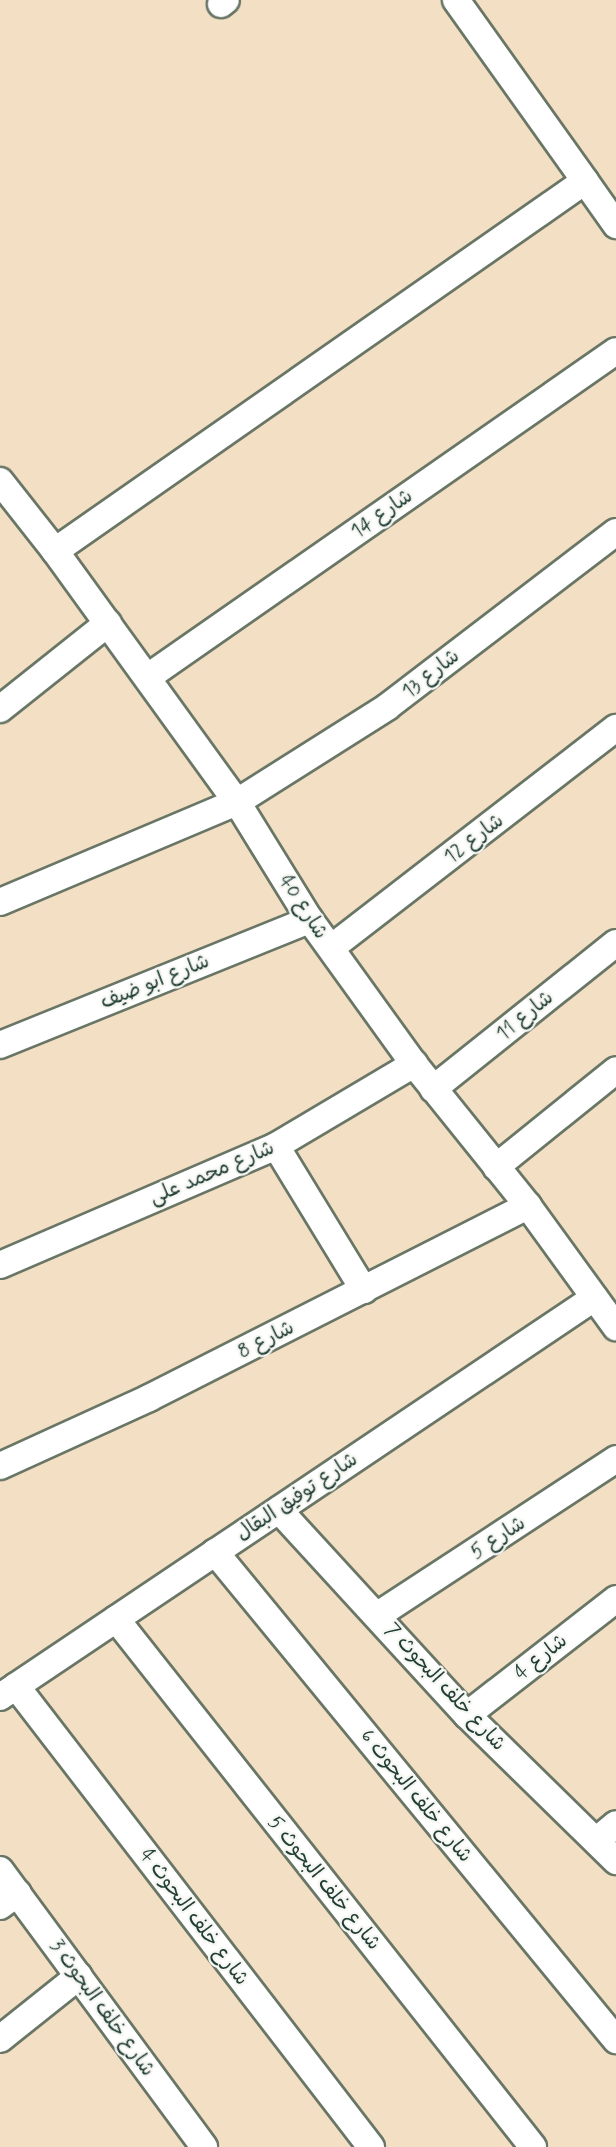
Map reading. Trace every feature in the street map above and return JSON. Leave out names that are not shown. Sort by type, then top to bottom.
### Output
[{"type":"street","points":[[456,0],[616,225]]},
{"type":"street","points":[[56,550],[585,181]]},
{"type":"street","name":"شارع 14","points":[[148,677],[616,351]]},
{"type":"street","name":"شارع 40","points":[[0,481],[56,550],[237,802],[310,920],[414,1064],[528,1206],[616,1327]]},
{"type":"street","name":"شارع 13","points":[[0,902],[237,802],[387,707],[616,532]]},
{"type":"street","points":[[0,709],[108,623]]},
{"type":"street","name":"شارع 12","points":[[331,948],[616,728]]},
{"type":"street","name":"شارع ابو ضيف","points":[[0,1045],[310,920]]},
{"type":"street","name":"شارع 11","points":[[433,1089],[616,943]]},
{"type":"street","name":"شارع محمد على","points":[[0,1265],[276,1146],[414,1064]]},
{"type":"street","points":[[496,1167],[616,1070]]},
{"type":"street","points":[[276,1146],[364,1290]]},
{"type":"street","name":"شارع 8","points":[[0,1466],[149,1398],[528,1206]]},
{"type":"street","name":"شارع توفيق البقال","points":[[8,1691],[594,1298]]},
{"type":"street","name":"شارع 5","points":[[378,1615],[616,1459]]},
{"type":"street","name":"شارع خلف البحوث 7","points":[[279,1510],[467,1714],[616,1861]]},
{"type":"street","name":"شارع خلف البحوث 6","points":[[215,1552],[616,2040]]},
{"type":"street","name":"شارع 4","points":[[467,1714],[616,1599]]},
{"type":"street","name":"شارع خلف البحوث 5","points":[[116,1619],[532,2147]]},
{"type":"street","name":"شارع خلف البحوث 4","points":[[8,1691],[371,2147]]},
{"type":"street","points":[[596,1841],[616,1824]]},
{"type":"street","name":"شارع خلف البحوث 3","points":[[0,1870],[9,1900],[79,1976],[204,2147]]},
{"type":"street","points":[[0,2039],[79,1976]]}]
